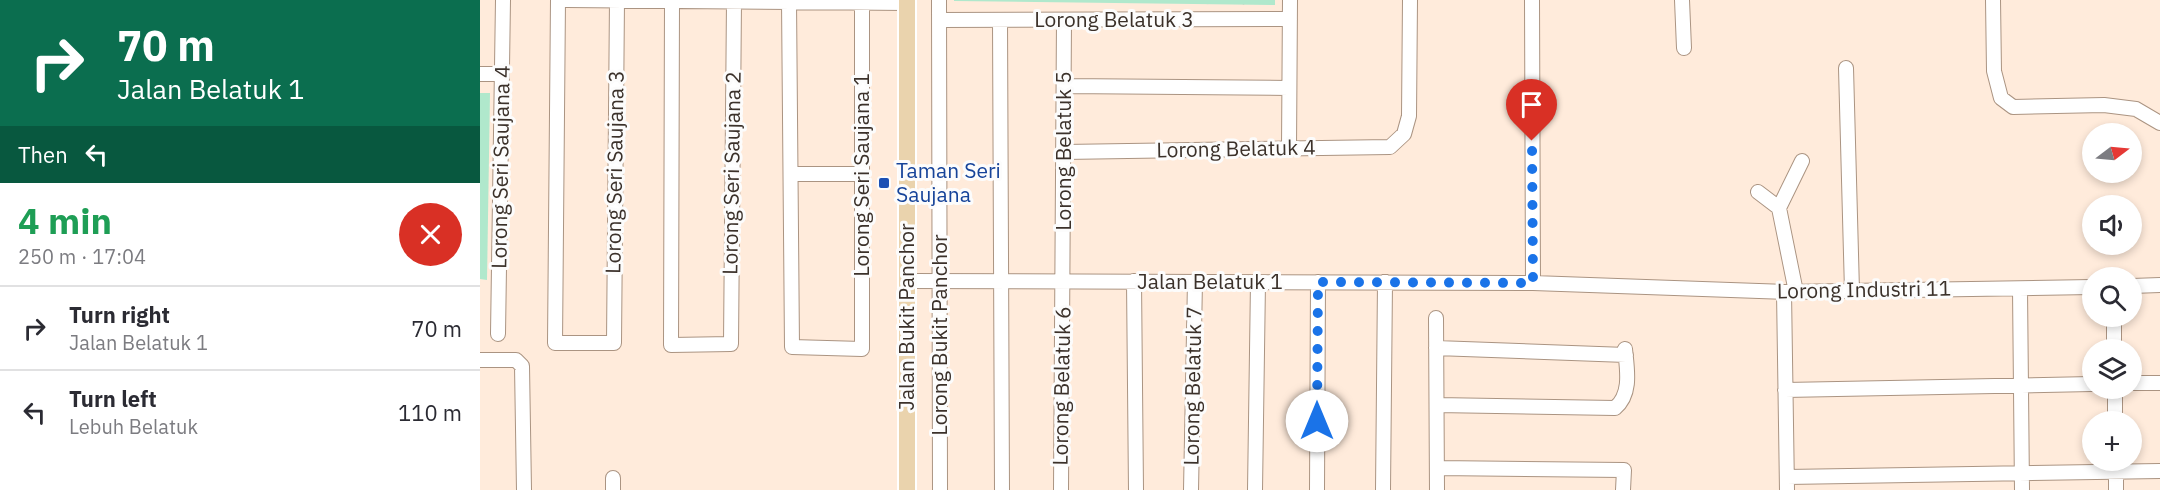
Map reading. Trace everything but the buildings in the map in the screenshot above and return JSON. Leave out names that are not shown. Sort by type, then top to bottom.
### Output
[{"type":"main road","name":"Jalan Bukit Panchor","points":[[907,2],[907,490]]},
{"type":"street","name":"Lorong Seri Saujana 4","points":[[498,334],[503,0]]},
{"type":"street","name":"Lorong Seri Saujana 3","points":[[558,0],[555,343],[614,343],[617,0]]},
{"type":"street","points":[[567,0],[907,2]]},
{"type":"street","name":"Lorong Bukit Panchor","points":[[939,0],[940,490]]},
{"type":"street","points":[[1289,148],[1290,0]]},
{"type":"street","name":"Lorong Belatuk 4","points":[[1064,152],[1390,147],[1404,134],[1409,116],[1410,0]]},
{"type":"street","points":[[1532,0],[1533,283]]},
{"type":"street","points":[[1682,0],[1683,48]]},
{"type":"street","points":[[1993,0],[1994,71],[2001,98],[2013,108],[2104,105],[2136,109],[2160,123]]},
{"type":"street","name":"Lorong Seri Saujana 2","points":[[672,1],[671,345],[731,344],[734,1]]},
{"type":"street","points":[[789,1],[791,174],[862,174]]},
{"type":"street","name":"Lorong Seri Saujana 1","points":[[791,174],[792,347],[862,349],[862,2]]},
{"type":"street","name":"Lorong Belatuk 3","points":[[939,20],[1290,19]]},
{"type":"street","points":[[1000,20],[1002,490]]},
{"type":"street","name":"Lorong Belatuk 5","points":[[1063,281],[1064,20]]},
{"type":"street","points":[[1846,68],[1852,291]]},
{"type":"street","points":[[480,75],[502,74]]},
{"type":"street","points":[[1064,86],[1289,88]]},
{"type":"street","points":[[1802,161],[1779,208],[1790,292],[1785,390],[1787,483],[2082,469]]},
{"type":"street","points":[[1758,192],[1779,208]]},
{"type":"street","name":"Jalan Belatuk 1","points":[[907,281],[1628,285]]},
{"type":"street","name":"Lorong Belatuk 6","points":[[1061,490],[1063,281]]},
{"type":"street","points":[[1134,281],[1136,490]]},
{"type":"street","name":"Lorong Belatuk 7","points":[[1191,490],[1195,281]]},
{"type":"street","points":[[1256,490],[1258,282]]},
{"type":"street","points":[[1317,490],[1318,282]]},
{"type":"street","points":[[1383,490],[1385,282]]},
{"type":"street","name":"Lorong Industri 11","points":[[1628,285],[1790,292],[2082,287]]},
{"type":"street","points":[[2142,286],[2160,285]]},
{"type":"street","points":[[2020,289],[2022,490]]},
{"type":"street","points":[[1436,318],[1437,490]]},
{"type":"street","points":[[1436,348],[1626,352],[1627,388],[1624,401],[1614,408],[1437,405]]},
{"type":"street","points":[[480,360],[516,360],[522,366],[524,490]]},
{"type":"street","points":[[2142,383],[2160,382]]},
{"type":"street","points":[[1785,390],[2082,384]]},
{"type":"street","points":[[1437,468],[1624,470],[1623,490]]},
{"type":"street","points":[[2142,469],[2160,471]]},
{"type":"street","points":[[2116,471],[2116,490]]},
{"type":"green space","points":[[1275,0],[1275,5],[954,1]]},
{"type":"green space","points":[[480,93],[490,93],[487,280],[480,279]]},
{"type":"place","name":"Taman Seri Saujana","points":[[884,183]]},
{"type":"route","points":[[1317,421],[1318,282],[1533,283],[1532,141]]}]
